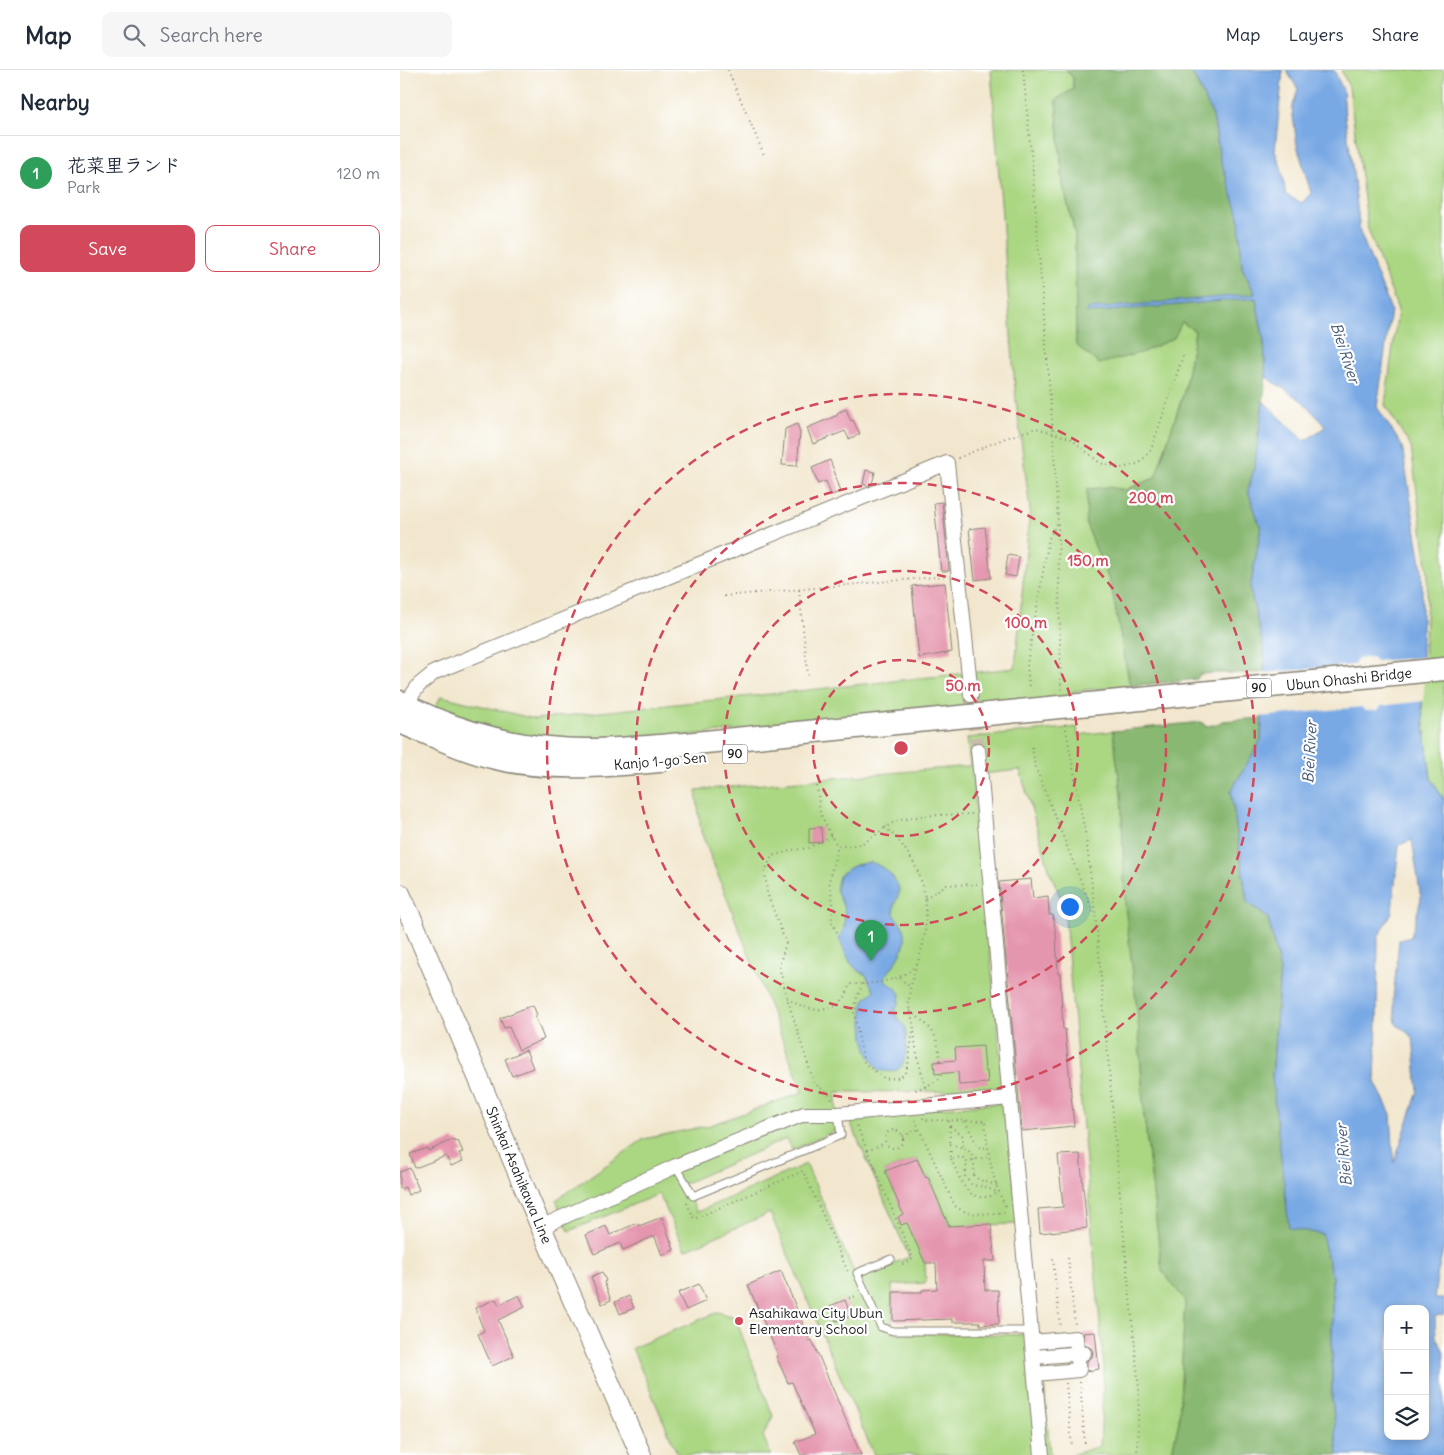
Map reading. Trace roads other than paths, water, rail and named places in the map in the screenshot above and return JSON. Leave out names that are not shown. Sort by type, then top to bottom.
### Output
[{"type":"main road","name":"Ubun Ohashi Bridge","points":[[1069,714],[1444,670]]},
{"type":"main road","name":"Ubun Ohashi Bridge","points":[[1069,714],[1444,685]]},
{"type":"main road","name":"Kanjo 1-go Sen","points":[[401,711],[433,718],[507,742],[547,748],[601,750],[1069,714]]},
{"type":"main road","name":"Shinkai Asahikawa Line","points":[[400,894],[541,1227],[641,1455]]},
{"type":"street","points":[[401,711],[419,685],[435,672],[947,462],[970,694]]},
{"type":"street","points":[[978,750],[1042,1455]]},
{"type":"street","points":[[541,1227],[676,1166],[804,1114],[838,1116],[1010,1098]]},
{"type":"street","points":[[1032,1337],[1069,1339],[1075,1354],[1072,1371],[1035,1374]]},
{"type":"street","points":[[1034,1357],[1075,1354]]},
{"type":"lane","points":[[676,1166],[694,1196],[841,1135],[838,1116]]},
{"type":"lane","points":[[891,1259],[857,1273],[881,1326],[893,1331],[1032,1337]]},
{"type":"water","name":"Biei River","points":[[1191,70],[1283,70],[1275,151],[1281,167],[1286,195],[1302,203],[1311,193],[1297,145],[1292,109],[1298,89],[1286,70],[1334,70],[1343,90],[1360,232],[1391,310],[1377,407],[1402,446],[1422,570],[1422,710],[1431,778],[1444,800],[1444,1246],[1434,1299],[1444,1299],[1444,1315],[1435,1316],[1436,1337],[1444,1351],[1444,1455],[1338,1455],[1332,1398],[1332,1278],[1322,1234],[1289,1228],[1272,1078],[1280,970],[1268,918],[1247,902],[1231,791],[1261,740],[1265,654],[1250,589],[1261,528],[1248,491],[1255,464],[1263,401],[1305,441],[1326,426],[1302,401],[1266,377],[1264,342],[1256,298],[1087,313],[1087,309],[1255,294],[1242,267],[1239,216],[1220,158],[1213,116]],"holes":[[[1412,840],[1421,899],[1411,937],[1399,940],[1393,999],[1396,1024],[1413,1037],[1418,1091],[1394,1163],[1391,1114],[1375,1082],[1378,938],[1392,912],[1399,845]]]},
{"type":"water","points":[[870,862],[884,869],[896,881],[899,891],[894,913],[903,927],[905,935],[903,948],[893,967],[885,977],[887,982],[895,987],[900,994],[899,1003],[895,1010],[906,1030],[904,1060],[900,1068],[892,1071],[879,1070],[869,1055],[864,1038],[862,1007],[865,999],[874,991],[866,975],[857,970],[850,962],[839,938],[844,928],[845,911],[836,889],[839,876],[856,865]]},
{"type":"tunnel","points":[[971,695],[978,750]]},
{"type":"place","name":"花菜里ランド","points":[[871,961]]},
{"type":"place","name":"Asahikawa City Ubun Elementary School","points":[[739,1321]]}]
